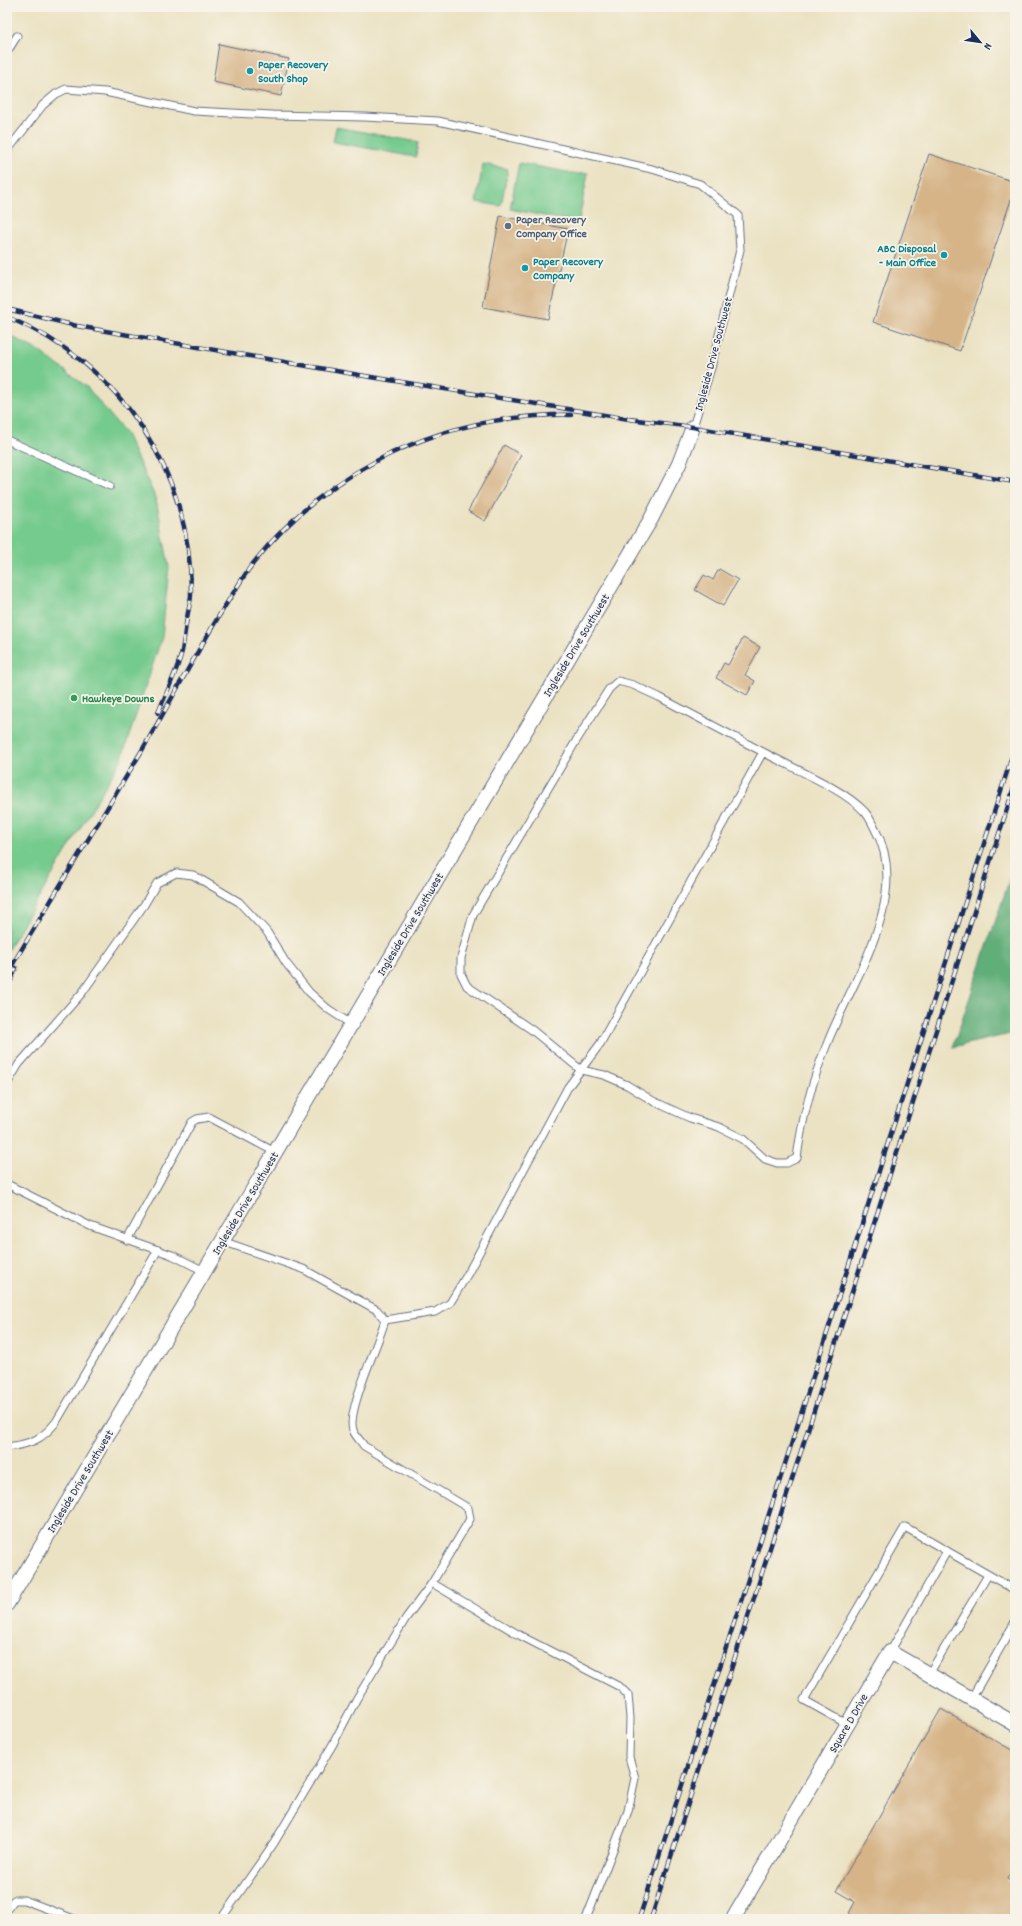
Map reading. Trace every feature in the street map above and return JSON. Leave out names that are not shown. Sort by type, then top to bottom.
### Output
[{"type":"street","name":"Ingleside Drive Southwest","points":[[9,1595],[222,1241],[651,519],[679,464],[693,427]]},
{"type":"street","points":[[890,1652],[1014,1722]]},
{"type":"street","name":"Square D Drive","points":[[733,1919],[890,1652]]},
{"type":"lane","points":[[7,52],[17,36]]},
{"type":"lane","name":"Ingleside Drive Southwest","points":[[7,151],[43,105],[56,94],[66,89],[105,92],[194,111],[438,121],[652,169],[700,184],[738,215],[740,250],[711,368],[693,427]]},
{"type":"lane","points":[[7,440],[110,486]]},
{"type":"lane","points":[[618,681],[633,685],[763,752],[844,795],[865,812],[881,840],[888,870],[886,898],[865,962],[827,1043],[810,1092],[797,1158],[787,1163],[777,1163],[771,1161],[743,1138],[719,1127],[690,1118],[653,1101],[627,1085],[604,1076],[581,1070],[532,1030],[467,986],[461,974],[461,958],[473,915],[576,741],[609,690],[618,681]]},
{"type":"lane","points":[[385,1320],[435,1312],[450,1303],[467,1275],[568,1087],[600,1044],[763,752]]},
{"type":"lane","points":[[7,1084],[19,1064],[82,993],[144,905],[157,883],[176,873],[193,875],[239,902],[267,932],[286,963],[308,992],[328,1009],[351,1024]]},
{"type":"lane","points":[[127,1240],[192,1122],[197,1119],[209,1117],[275,1152]]},
{"type":"lane","points":[[7,1184],[90,1226],[172,1255],[204,1271]]},
{"type":"lane","points":[[222,1241],[303,1269],[377,1310],[385,1320]]},
{"type":"lane","points":[[7,1447],[25,1444],[46,1434],[56,1422],[158,1250]]},
{"type":"lane","points":[[221,1919],[274,1843],[333,1744],[357,1698],[406,1618],[432,1583],[470,1519],[468,1508],[364,1446],[353,1430],[353,1414],[385,1320]]},
{"type":"lane","points":[[847,1724],[804,1700],[905,1527],[1015,1590]]},
{"type":"lane","points":[[890,1652],[947,1551]]},
{"type":"lane","points":[[929,1674],[988,1574]]},
{"type":"lane","points":[[432,1583],[521,1636],[620,1687],[628,1696],[630,1718],[629,1757],[634,1778],[628,1811],[586,1919]]},
{"type":"lane","points":[[971,1698],[1015,1622]]},
{"type":"lane","points":[[7,1909],[14,1900],[24,1900],[74,1919]]},
{"type":"green space","points":[[336,127],[418,142],[416,157],[333,142]]},
{"type":"green space","points":[[519,163],[578,174],[588,173],[578,225],[570,221],[510,209]]},
{"type":"green space","points":[[483,164],[508,169],[501,206],[476,202]]},
{"type":"green space","name":"Hawkeye Downs","points":[[7,334],[39,351],[87,387],[126,434],[156,499],[169,567],[162,637],[121,760],[7,951]]},
{"type":"green space","points":[[1015,863],[1015,1033],[953,1047]]},
{"type":"building","name":"Paper Recovery South Shop","points":[[219,44],[289,59],[281,96],[213,82]]},
{"type":"building","name":"ABC Disposal - Main Office","points":[[929,154],[1015,182],[1015,188],[960,351],[873,322]]},
{"type":"building","name":"Paper Recovery Company","points":[[500,216],[568,229],[548,319],[483,307]]},
{"type":"building","points":[[504,445],[521,455],[485,521],[468,511]]},
{"type":"building","points":[[719,569],[738,580],[723,606],[695,590],[704,575],[713,580]]},
{"type":"building","points":[[743,638],[760,647],[745,675],[755,681],[747,695],[716,678],[724,663],[728,665]]},
{"type":"building","points":[[941,1709],[1015,1752],[1015,1864],[1007,1879],[1015,1884],[1015,1919],[846,1919],[855,1902],[836,1891]]},
{"type":"railway","points":[[7,309],[77,326],[365,376],[629,419],[693,427],[1015,482]]},
{"type":"railway","points":[[7,317],[47,337],[84,363],[115,393],[142,427],[163,465],[179,506],[188,549],[191,600],[180,659],[158,713]]},
{"type":"railway","points":[[7,974],[141,752],[220,614],[250,568],[282,531],[311,504],[342,481],[376,461],[411,445],[448,432],[486,422],[525,417],[571,415]]},
{"type":"railway","points":[[639,1919],[1015,747]]},
{"type":"railway","points":[[651,1919],[1015,784]]},
{"type":"railway","points":[[7,989],[16,968]]},
{"type":"place","name":"Paper Recovery South Shop","points":[[250,71]]},
{"type":"place","name":"Paper Recovery Company Office","points":[[508,226]]},
{"type":"place","name":"ABC Disposal - Main Office","points":[[944,255]]},
{"type":"place","name":"Paper Recovery Company","points":[[525,268]]},
{"type":"place","name":"Hawkeye Downs","points":[[74,698]]}]
